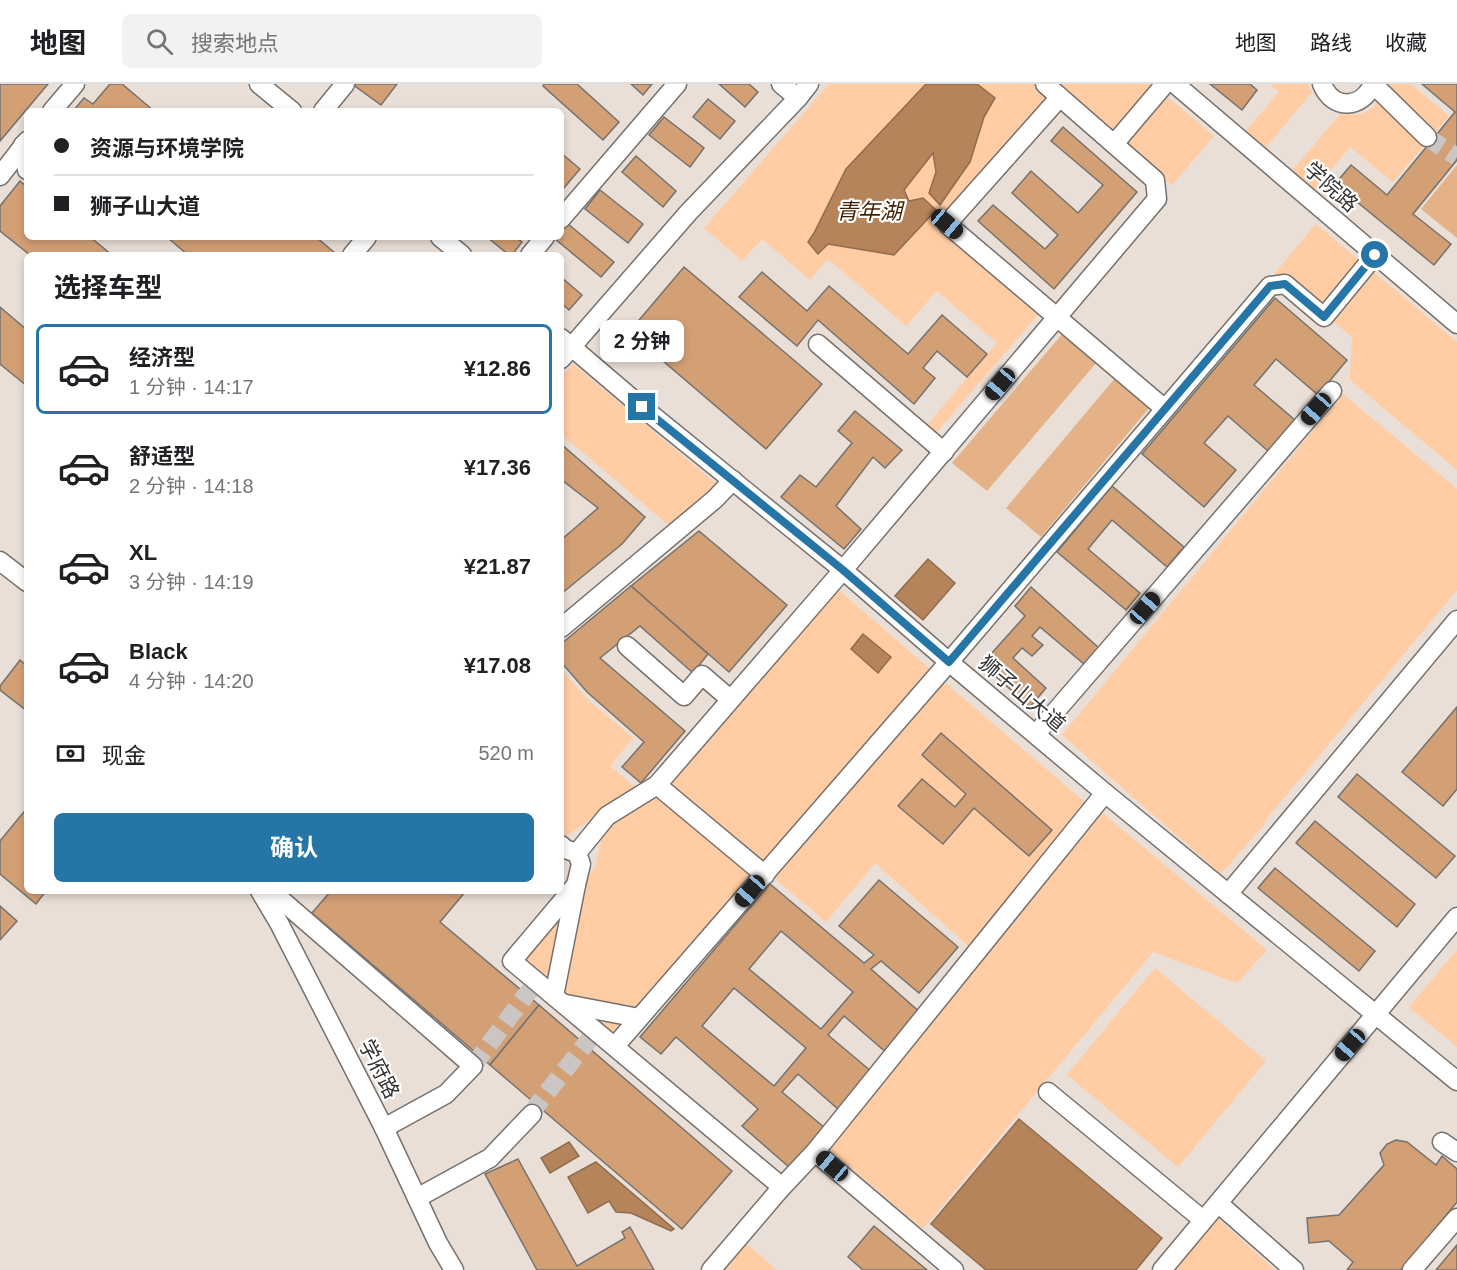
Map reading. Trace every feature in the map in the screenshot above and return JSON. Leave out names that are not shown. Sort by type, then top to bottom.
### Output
[{"type":"street","points":[[55,108],[75,84]]},
{"type":"street","points":[[259,84],[288,108]]},
{"type":"street","points":[[325,108],[345,84]]},
{"type":"street","points":[[564,216],[677,84]]},
{"type":"street","points":[[564,348],[804,91],[781,84]]},
{"type":"street","points":[[559,1000],[576,885],[582,864],[569,849],[607,816],[657,785],[944,452],[1157,199],[1155,180],[1045,84]]},
{"type":"street","points":[[1113,144],[1165,84]]},
{"type":"street","name":"学院路","points":[[1175,84],[1457,324]]},
{"type":"street","points":[[1322,84],[1330,98],[1347,104],[1364,99],[1373,84],[1427,137]]},
{"type":"street","points":[[1060,98],[947,224],[1165,409]]},
{"type":"street","points":[[0,176],[24,144]]},
{"type":"street","points":[[354,252],[364,240]]},
{"type":"street","points":[[444,240],[458,252]]},
{"type":"street","points":[[532,252],[542,240]]},
{"type":"street","points":[[615,1046],[949,662],[1270,286],[1285,284],[1324,317],[1375,255]]},
{"type":"street","points":[[818,344],[944,452]]},
{"type":"street","name":"狮子山大道","points":[[564,348],[642,407],[843,570],[1105,793],[1457,1081]]},
{"type":"street","points":[[1036,734],[1332,391]]},
{"type":"street","points":[[564,625],[715,499],[733,480]]},
{"type":"street","points":[[0,561],[24,580]]},
{"type":"street","points":[[1228,894],[1457,620]]},
{"type":"street","points":[[627,646],[684,696],[702,675],[730,699]]},
{"type":"street","points":[[657,785],[765,875]]},
{"type":"street","points":[[711,1270],[815,1152],[1105,793]]},
{"type":"street","points":[[576,885],[512,961],[782,1187]]},
{"type":"street","name":"学府路","points":[[262,894],[279,923],[384,1128],[438,1243],[454,1270]]},
{"type":"street","points":[[274,894],[473,1066],[446,1094],[384,1128]]},
{"type":"street","points":[[1162,1270],[1457,917]]},
{"type":"street","points":[[559,1000],[639,1018]]},
{"type":"street","points":[[1048,1092],[1203,1220]]},
{"type":"street","points":[[417,1198],[490,1158],[532,1114]]},
{"type":"street","points":[[815,1152],[954,1270]]},
{"type":"street","points":[[1218,1203],[1294,1270]]},
{"type":"street","points":[[1412,1270],[1457,1218]]},
{"type":"shaded area","points":[[0,84],[1457,84],[1457,1270],[0,1270]]},
{"type":"shaded area","points":[[829,84],[1152,84],[1214,136],[1172,185],[1063,88],[939,224],[1041,311],[936,433],[927,425],[997,343],[937,291],[906,326],[828,259],[810,280],[762,239],[742,261],[704,228]]},
{"type":"shaded area","points":[[1270,84],[1308,84],[1312,92],[1264,150],[1244,133],[1279,92]]},
{"type":"shaded area","points":[[1385,84],[1411,84],[1449,116],[1393,182],[1350,147],[1314,190],[1292,171],[1340,114],[1357,114],[1370,110],[1379,99]]},
{"type":"shaded area","points":[[1457,165],[1457,238],[1421,209]]},
{"type":"shaded area","points":[[1316,224],[1457,342],[1457,470],[1350,380],[1352,337],[1275,273]]},
{"type":"shaded area","points":[[1063,333],[1097,362],[987,491],[952,463]]},
{"type":"shaded area","points":[[573,364],[720,487],[671,527],[564,437],[564,374]]},
{"type":"shaded area","points":[[1116,377],[1150,407],[1041,537],[1006,508]]},
{"type":"shaded area","points":[[1343,394],[1457,489],[1457,590],[1264,822],[1265,824],[1221,874],[1062,735]]},
{"type":"shaded area","points":[[835,587],[929,668],[756,876],[614,1039],[520,960],[595,867],[605,825],[657,795]]},
{"type":"shaded area","points":[[564,672],[588,700],[633,738],[610,766],[638,790],[564,837]]},
{"type":"shaded area","points":[[942,680],[1086,803],[970,947],[875,863],[826,922],[773,877]]},
{"type":"shaded area","points":[[1101,812],[1267,950],[1237,983],[1153,952],[923,1229],[824,1145]]},
{"type":"shaded area","points":[[1457,950],[1457,1047],[1409,1007]]},
{"type":"shaded area","points":[[1155,968],[1266,1061],[1178,1167],[1067,1075]]},
{"type":"shaded area","points":[[1216,1217],[1275,1270],[1171,1270]]},
{"type":"shaded area","points":[[745,1243],[777,1270],[723,1270]]},
{"type":"water","name":"青年湖","points":[[926,84],[977,84],[995,98],[984,117],[970,162],[940,205],[929,193],[936,172],[933,153],[904,190],[909,201],[923,198],[936,210],[894,255],[828,244],[818,254],[808,242],[846,169]]},
{"type":"water","points":[[928,559],[955,583],[923,620],[895,596]]},
{"type":"water","points":[[863,634],[891,657],[878,673],[851,649]]},
{"type":"water","points":[[1019,1119],[1162,1238],[1136,1270],[986,1270],[931,1224]]},
{"type":"water","points":[[569,1142],[579,1156],[550,1173],[541,1158]]},
{"type":"water","points":[[596,1162],[674,1229],[671,1231],[631,1213],[616,1212],[609,1201],[588,1213],[568,1177]]},
{"type":"building","points":[[0,84],[48,84],[28,108],[24,108],[24,112],[0,141]]},
{"type":"building","points":[[110,84],[122,84],[150,108],[76,108],[84,98],[93,104]]},
{"type":"building","points":[[352,84],[397,84],[381,105]]},
{"type":"building","points":[[544,84],[577,84],[619,122],[603,140],[543,86]]},
{"type":"building","points":[[631,84],[652,84],[643,95]]},
{"type":"building","points":[[719,84],[749,84],[758,92],[745,107]]},
{"type":"building","points":[[1210,84],[1250,84],[1257,90],[1242,110]]},
{"type":"building","points":[[1422,84],[1457,84],[1457,160],[1413,214],[1451,244],[1434,265],[1335,184],[1351,165],[1387,195],[1455,112]]},
{"type":"building","points":[[708,99],[735,121],[720,139],[693,117]]},
{"type":"building","points":[[664,117],[704,148],[690,167],[649,135]]},
{"type":"building","points":[[1063,127],[1137,192],[1054,289],[978,221],[993,205],[1045,249],[1058,235],[1012,193],[1031,171],[1078,213],[1103,185],[1051,141]]},
{"type":"building","points":[[564,156],[580,169],[564,188]]},
{"type":"building","points":[[636,156],[676,191],[663,207],[622,172]]},
{"type":"building","points":[[20,181],[24,184],[24,240],[94,240],[108,252],[26,252],[0,231],[0,206]]},
{"type":"building","points":[[600,190],[643,224],[628,243],[585,209]]},
{"type":"building","points":[[568,224],[614,262],[601,277],[556,240],[564,240],[564,229]]},
{"type":"building","points":[[170,240],[320,240],[334,252],[184,252]]},
{"type":"building","points":[[491,240],[519,240],[522,242],[514,252],[505,252]]},
{"type":"building","points":[[684,267],[822,384],[766,449],[629,332]]},
{"type":"building","points":[[762,272],[807,311],[829,286],[908,354],[942,315],[987,354],[967,377],[937,351],[923,368],[935,378],[914,404],[818,320],[797,346],[739,297]]},
{"type":"building","points":[[564,280],[582,295],[569,310],[564,306]]},
{"type":"building","points":[[1275,298],[1347,360],[1318,395],[1276,359],[1254,385],[1295,420],[1268,451],[1228,416],[1204,443],[1236,470],[1204,507],[1142,454]]},
{"type":"building","points":[[0,307],[24,327],[24,384],[0,364]]},
{"type":"building","points":[[855,411],[902,450],[885,468],[873,457],[836,506],[861,529],[844,549],[781,497],[800,475],[816,487],[852,443],[838,431]]},
{"type":"building","points":[[564,447],[645,517],[622,544],[564,592],[564,537],[598,508],[564,482]]},
{"type":"building","points":[[1112,486],[1184,547],[1167,567],[1112,520],[1088,549],[1140,593],[1126,610],[1057,552]]},
{"type":"building","points":[[699,531],[787,605],[729,672],[631,586]]},
{"type":"building","points":[[631,586],[708,654],[693,673],[640,626],[600,658],[685,731],[641,783],[622,767],[644,742],[587,692],[564,665],[564,642]]},
{"type":"building","points":[[1031,587],[1099,648],[1084,664],[1040,627],[1032,636],[1043,645],[1032,656],[1022,648],[1013,658],[1046,688],[1030,707],[982,664],[1025,616],[1015,606]]},
{"type":"building","points":[[20,660],[24,663],[24,709],[0,690],[0,686]]},
{"type":"building","points":[[1457,707],[1457,789],[1443,806],[1402,772]]},
{"type":"building","points":[[941,733],[1052,830],[1029,856],[974,808],[943,844],[898,806],[922,779],[955,807],[966,794],[922,755]]},
{"type":"building","points":[[1357,774],[1455,856],[1436,878],[1338,797]]},
{"type":"building","points":[[24,812],[24,894],[0,874],[0,841]]},
{"type":"building","points":[[1315,821],[1415,904],[1397,927],[1296,843]]},
{"type":"building","points":[[1275,868],[1375,951],[1359,971],[1258,888]]},
{"type":"building","points":[[879,880],[958,947],[919,993],[881,961],[871,969],[922,1014],[888,1054],[844,1016],[828,1035],[872,1072],[839,1110],[798,1074],[782,1092],[825,1128],[790,1168],[742,1126],[758,1109],[676,1037],[661,1054],[640,1037],[770,884],[864,963],[874,955],[839,926]],"holes":[[[781,931],[853,992],[821,1029],[749,969]],[[734,988],[806,1048],[774,1086],[702,1026]]]},
{"type":"building","points":[[24,894],[44,894],[36,904]]},
{"type":"building","points":[[328,894],[463,894],[440,922],[539,1005],[490,1065],[312,913]]},
{"type":"building","points":[[0,906],[17,921],[0,940]]},
{"type":"building","points":[[539,1005],[732,1171],[682,1229],[490,1065]]},
{"type":"building","points":[[1396,1140],[1407,1142],[1436,1165],[1442,1156],[1457,1169],[1457,1202],[1401,1270],[1347,1270],[1353,1262],[1329,1241],[1309,1243],[1307,1218],[1339,1215],[1384,1165],[1380,1153],[1387,1144]]},
{"type":"building","points":[[518,1159],[577,1266],[625,1238],[622,1232],[630,1227],[654,1270],[537,1270],[485,1174]]},
{"type":"building","points":[[874,1226],[927,1270],[863,1270],[848,1257]]},
{"type":"building","points":[[1457,1245],[1457,1270],[1436,1270]]},
{"type":"tunnel","points":[[1427,137],[1457,157]]},
{"type":"tunnel","points":[[473,1066],[538,982]]},
{"type":"tunnel","points":[[532,1114],[596,1031]]},
{"type":"route","points":[[642,407],[843,570],[949,662],[1270,286],[1285,284],[1324,317],[1375,255]]}]
